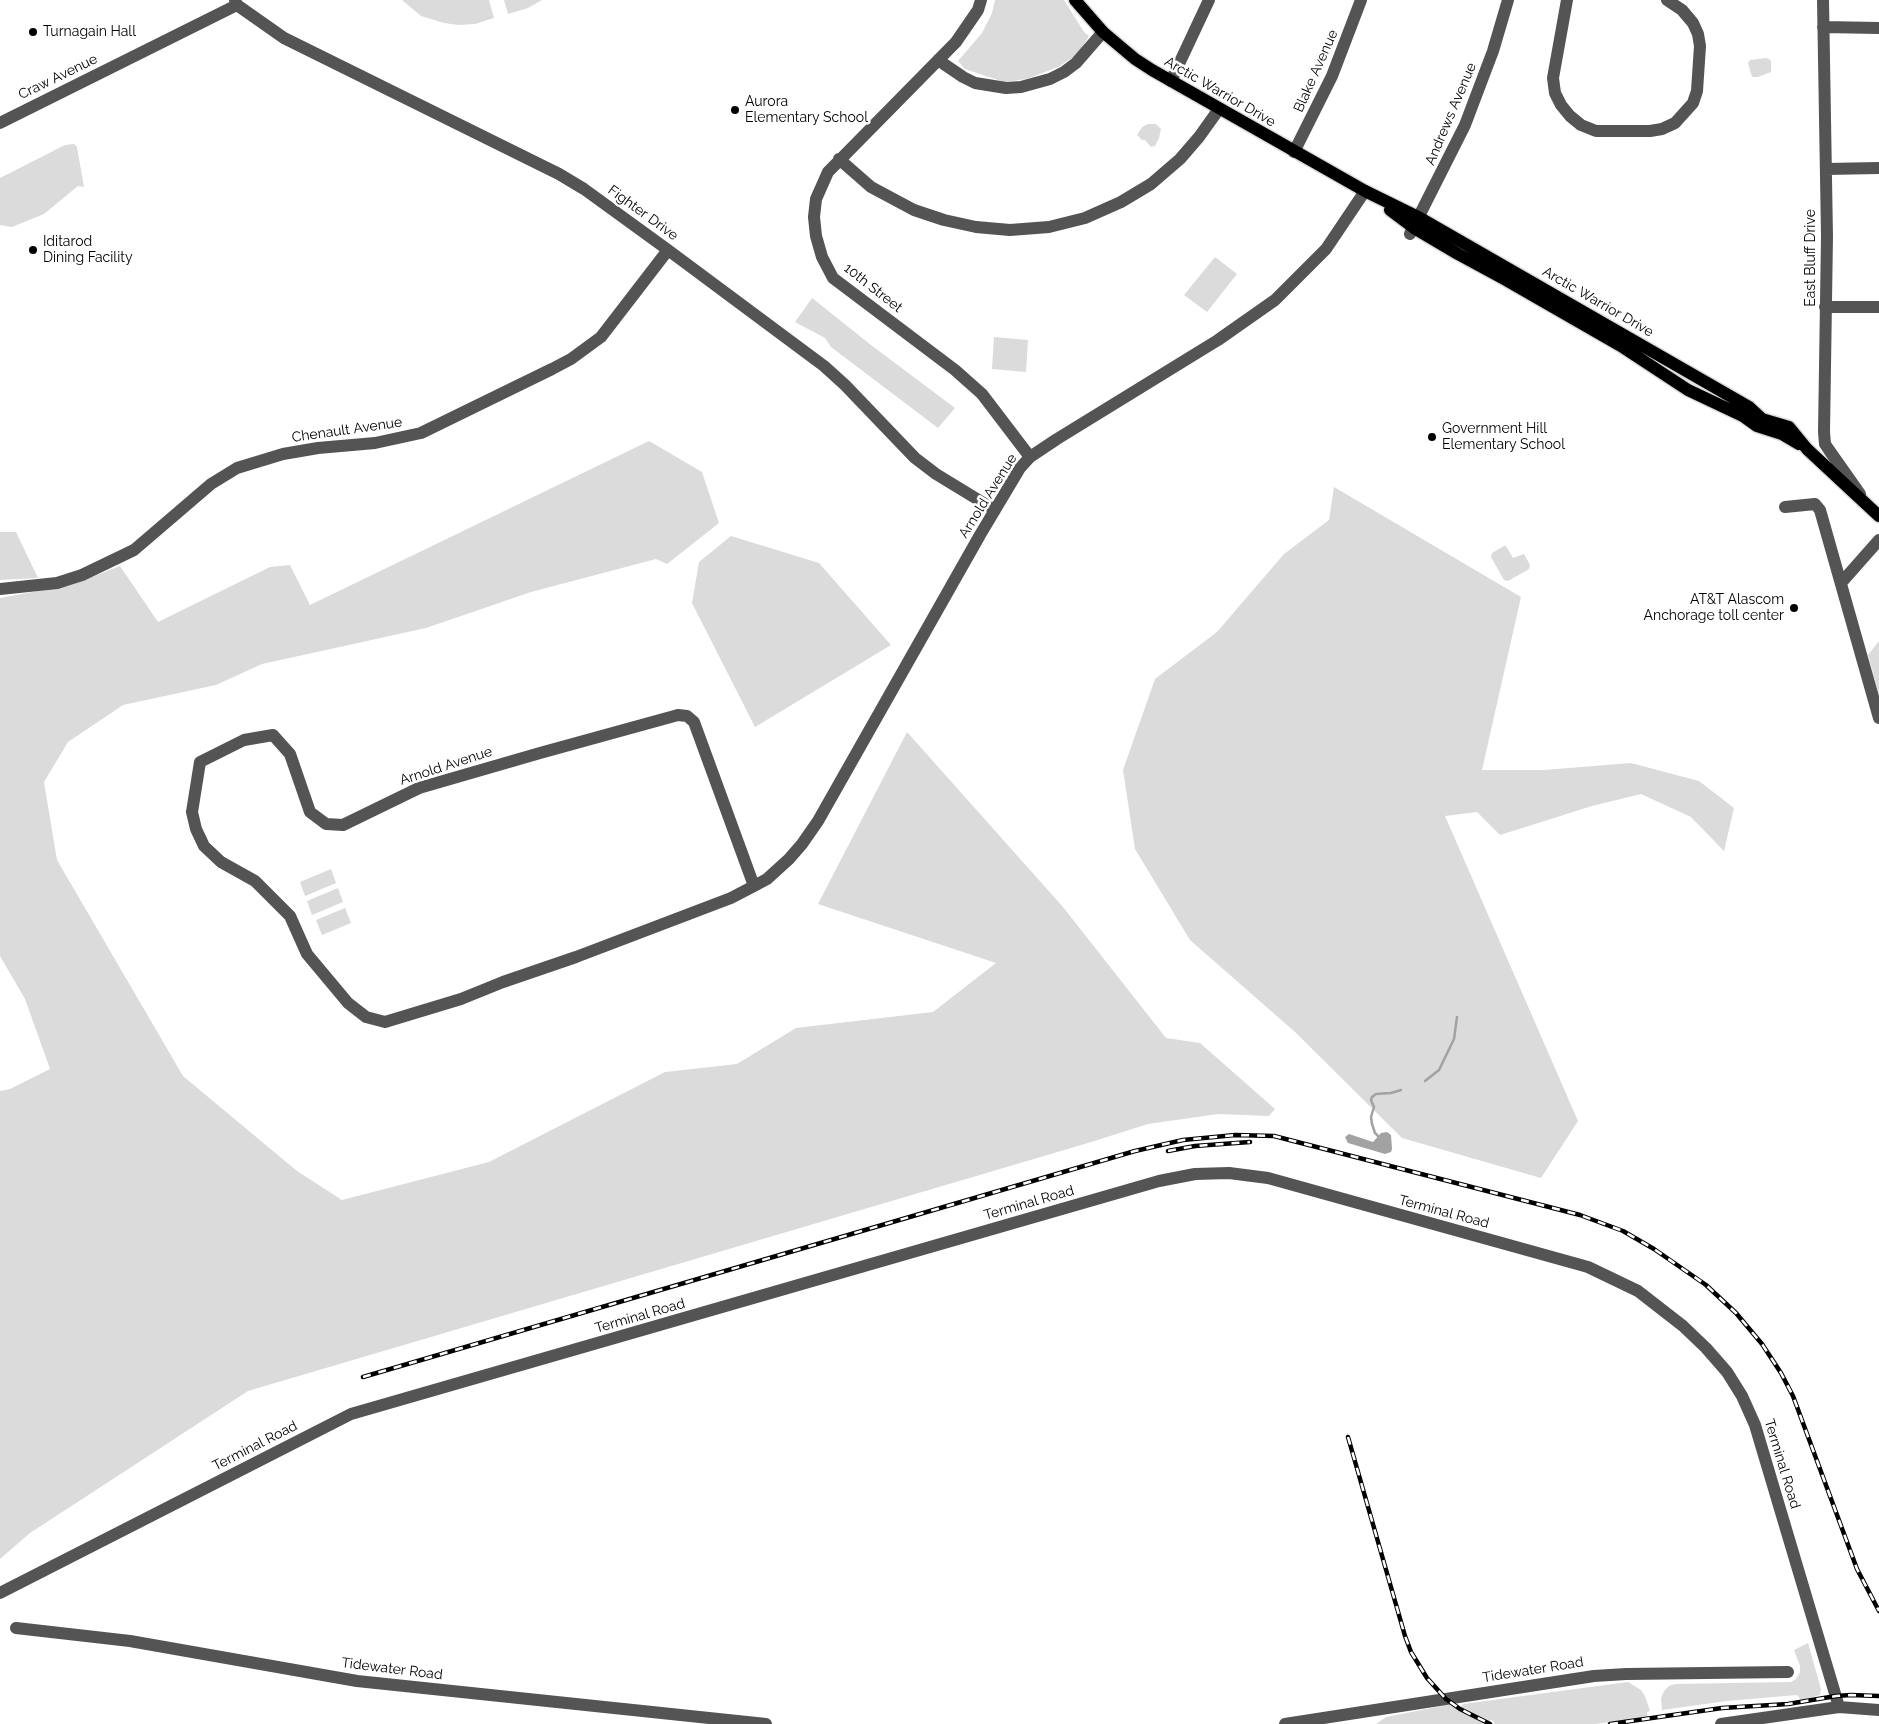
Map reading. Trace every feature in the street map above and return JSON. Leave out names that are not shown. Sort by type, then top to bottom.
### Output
[{"type":"main road","name":"Arctic Warrior Drive","points":[[1075,0],[1103,32],[1135,59],[1171,81],[1365,192],[1415,227],[1742,402],[1762,419],[1789,428],[1807,449],[1879,516]]},
{"type":"street","name":"10th Street","points":[[981,0],[978,10],[967,29],[828,172],[816,199],[814,218],[816,236],[822,257],[833,278],[955,370],[982,394],[1030,458]]},
{"type":"street","points":[[1171,81],[1209,0]]},
{"type":"street","name":"Blake Avenue","points":[[1294,152],[1332,76],[1360,0]]},
{"type":"street","name":"Andrews Avenue","points":[[1415,227],[1452,153],[1478,92],[1508,0]]},
{"type":"street","points":[[1567,0],[1553,78],[1561,105],[1570,116],[1582,125],[1596,131],[1650,131],[1662,129],[1675,123],[1693,103],[1697,91],[1700,46],[1698,34],[1693,23],[1682,10],[1667,0]]},
{"type":"street","name":"East Bluff Drive","points":[[1822,0],[1826,169],[1826,307],[1823,419],[1825,444],[1867,503]]},
{"type":"street","name":"Craw Avenue","points":[[0,123],[236,3]]},
{"type":"street","name":"Fighter Drive","points":[[236,3],[284,38],[559,174],[584,189],[824,366],[845,385],[915,458],[936,474],[995,510]]},
{"type":"street","points":[[1823,27],[1879,28]]},
{"type":"street","points":[[938,60],[975,83],[1006,88],[1022,87],[1050,79],[1064,72],[1076,63],[1103,32]]},
{"type":"street","points":[[839,159],[870,186],[914,210],[944,220],[976,227],[1010,230],[1049,226],[1085,218],[1121,202],[1151,184],[1180,159],[1200,137],[1219,109]]},
{"type":"street","points":[[1826,169],[1879,168]]},
{"type":"street","name":"Arnold Avenue","points":[[754,886],[694,722],[687,716],[678,716],[647,724],[419,788],[343,825],[326,824],[310,812],[290,754],[273,734],[244,740],[200,762],[192,812],[196,829],[204,846],[221,862],[255,881],[290,916],[307,954],[348,1003],[366,1017],[385,1022],[461,999],[731,898],[754,886],[767,878],[789,859],[818,821],[1020,468],[1030,458],[1057,439],[1218,340],[1275,300],[1326,248],[1365,192]]},
{"type":"street","name":"Chenault Avenue","points":[[0,589],[57,583],[82,575],[134,550],[211,484],[237,468],[283,454],[318,448],[375,443],[421,433],[552,369],[571,359],[601,337],[668,250]]},
{"type":"street","points":[[1826,307],[1879,307]]},
{"type":"street","points":[[1785,507],[1815,504],[1820,510],[1879,718]]},
{"type":"street","points":[[1841,583],[1879,540]]},
{"type":"street","name":"Terminal Road","points":[[0,1593],[351,1414],[1159,1181],[1195,1174],[1229,1173],[1268,1178],[1588,1267],[1638,1291],[1683,1326],[1706,1348],[1726,1372],[1742,1396],[1755,1424],[1839,1707]]},
{"type":"street","name":"Tidewater Road","points":[[16,1628],[130,1641],[366,1682],[766,1724]]},
{"type":"street","name":"Tidewater Road","points":[[1285,1724],[1594,1676],[1788,1672]]},
{"type":"street","points":[[1721,1724],[1839,1707],[1879,1710]]},
{"type":"shaded area","points":[[402,0],[489,0],[494,18],[475,24],[458,25],[444,23],[421,16]]},
{"type":"shaded area","points":[[504,0],[542,0],[528,8],[508,14]]},
{"type":"shaded area","points":[[995,0],[1064,0],[1084,32],[1089,36],[1078,54],[1058,67],[1027,79],[1004,82],[965,69],[958,61],[982,33],[992,13]]},
{"type":"shaded area","points":[[1766,58],[1771,61],[1771,72],[1758,77],[1752,77],[1748,63],[1750,60]]},
{"type":"shaded area","points":[[1148,124],[1156,124],[1161,129],[1155,146],[1151,147],[1137,135],[1142,127]]},
{"type":"shaded area","points":[[74,144],[77,147],[84,187],[78,186],[44,214],[12,227],[0,225],[0,178],[65,145]]},
{"type":"shaded area","points":[[1215,257],[1237,274],[1207,312],[1184,295]]},
{"type":"shaded area","points":[[812,298],[955,408],[938,428],[831,347],[825,338],[795,322]]},
{"type":"shaded area","points":[[994,337],[1028,340],[1026,372],[992,369]]},
{"type":"shaded area","points":[[649,441],[702,472],[719,523],[667,564],[656,559],[531,592],[426,628],[262,664],[216,685],[123,705],[68,742],[44,782],[57,860],[183,1076],[297,1171],[342,1200],[489,1162],[665,1072],[737,1064],[796,1028],[933,1012],[996,963],[818,904],[907,732],[1063,907],[1166,1038],[1200,1043],[1275,1109],[1269,1116],[1218,1114],[1148,1124],[248,1391],[30,1533],[0,1559],[0,1091],[10,1089],[50,1069],[25,999],[0,956],[0,598],[71,585],[120,566],[158,622],[270,567],[290,565],[310,605]]},
{"type":"shaded area","points":[[1334,487],[1521,597],[1482,770],[1544,770],[1631,763],[1699,781],[1734,808],[1724,851],[1691,817],[1641,794],[1592,806],[1500,835],[1477,812],[1445,816],[1578,1121],[1541,1178],[1402,1138],[1295,1032],[1190,940],[1135,849],[1123,770],[1155,679],[1217,632],[1284,554],[1329,520]]},
{"type":"shaded area","points":[[0,532],[16,532],[38,578],[0,580]]},
{"type":"shaded area","points":[[731,536],[819,563],[891,645],[755,727],[692,603],[699,562]]},
{"type":"shaded area","points":[[1506,546],[1513,558],[1524,554],[1530,565],[1529,569],[1508,581],[1504,580],[1491,557],[1492,553]]},
{"type":"shaded area","points":[[1879,641],[1879,695],[1868,655]]},
{"type":"shaded area","points":[[331,869],[336,883],[305,896],[300,882]]},
{"type":"shaded area","points":[[338,888],[343,902],[312,915],[307,901]]},
{"type":"shaded area","points":[[345,908],[351,923],[322,935],[316,920]]},
{"type":"shaded area","points":[[1387,1132],[1391,1135],[1392,1149],[1391,1152],[1385,1154],[1348,1143],[1345,1137],[1349,1134],[1373,1142],[1381,1133]]},
{"type":"shaded area","points":[[1808,1643],[1821,1689],[1820,1695],[1801,1700],[1797,1695],[1727,1701],[1662,1710],[1661,1698],[1664,1691],[1669,1686],[1675,1684],[1791,1682],[1796,1679],[1800,1672],[1800,1666],[1794,1650]]},
{"type":"shaded area","points":[[1628,1682],[1641,1690],[1645,1696],[1650,1711],[1647,1712],[1647,1717],[1595,1724],[1494,1724],[1494,1721],[1490,1720],[1489,1722],[1461,1707],[1463,1704]]},
{"type":"shaded area","points":[[1452,1704],[1484,1724],[1376,1724],[1386,1717]]},
{"type":"waterway","points":[[1425,1081],[1439,1070],[1454,1039],[1457,1017]]},
{"type":"waterway","points":[[1378,1136],[1372,1124],[1371,1117],[1374,1107],[1371,1100],[1372,1097],[1376,1094],[1401,1090]]},
{"type":"railway","points":[[363,1377],[1135,1151],[1183,1140],[1235,1135],[1274,1136],[1580,1215],[1623,1231],[1654,1249],[1706,1285],[1736,1313],[1762,1344],[1781,1373],[1793,1396],[1857,1569],[1879,1611]]},
{"type":"railway","points":[[1168,1151],[1195,1146],[1250,1142]]},
{"type":"railway","points":[[1348,1437],[1411,1652],[1427,1678],[1446,1699],[1460,1709],[1490,1724]]},
{"type":"railway","points":[[1610,1724],[1722,1708],[1788,1704],[1836,1696],[1879,1696]]},
{"type":"place","name":"Turnagain Hall","points":[[33,32]]},
{"type":"place","name":"Aurora Elementary School","points":[[735,110]]},
{"type":"place","name":"Iditarod Dining Facility","points":[[33,250]]},
{"type":"place","name":"Government Hill Elementary School","points":[[1432,437]]},
{"type":"place","name":"AT&T Alascom Anchorage toll center","points":[[1794,608]]}]
